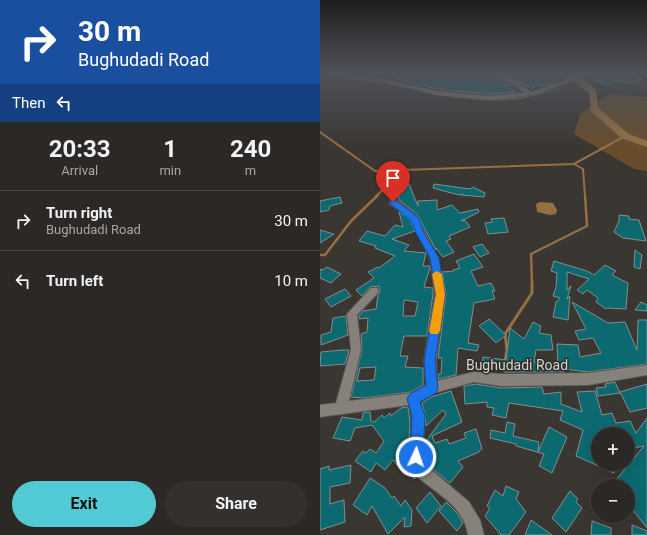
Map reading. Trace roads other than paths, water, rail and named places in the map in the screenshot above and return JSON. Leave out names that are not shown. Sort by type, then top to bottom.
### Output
[{"type":"street","points":[[393,202],[414,217],[421,235],[434,258],[440,294],[430,361],[432,388]]},
{"type":"street","points":[[341,408],[356,349],[352,314],[374,291]]},
{"type":"street","name":"Bughudadi Road","points":[[320,412],[413,399],[432,388],[474,377],[502,380],[588,379],[647,370]]},
{"type":"street","points":[[413,399],[418,416],[416,457],[419,465],[422,471],[471,514],[476,529],[476,535]]},
{"type":"waterway","points":[[466,98],[494,100],[519,98]]},
{"type":"waterway","points":[[593,98],[594,109],[625,136],[647,144]]},
{"type":"waterway","points":[[320,132],[375,171],[400,170]]},
{"type":"waterway","points":[[574,164],[625,136]]},
{"type":"waterway","points":[[400,170],[574,164]]},
{"type":"waterway","points":[[574,164],[583,169],[585,196]]},
{"type":"waterway","points":[[376,196],[389,184],[400,170]]},
{"type":"waterway","points":[[320,255],[325,255],[351,221],[378,195]]},
{"type":"waterway","points":[[532,283],[531,254],[587,226],[585,195]]},
{"type":"waterway","points":[[505,362],[507,349],[505,334],[532,293],[532,283]]}]
